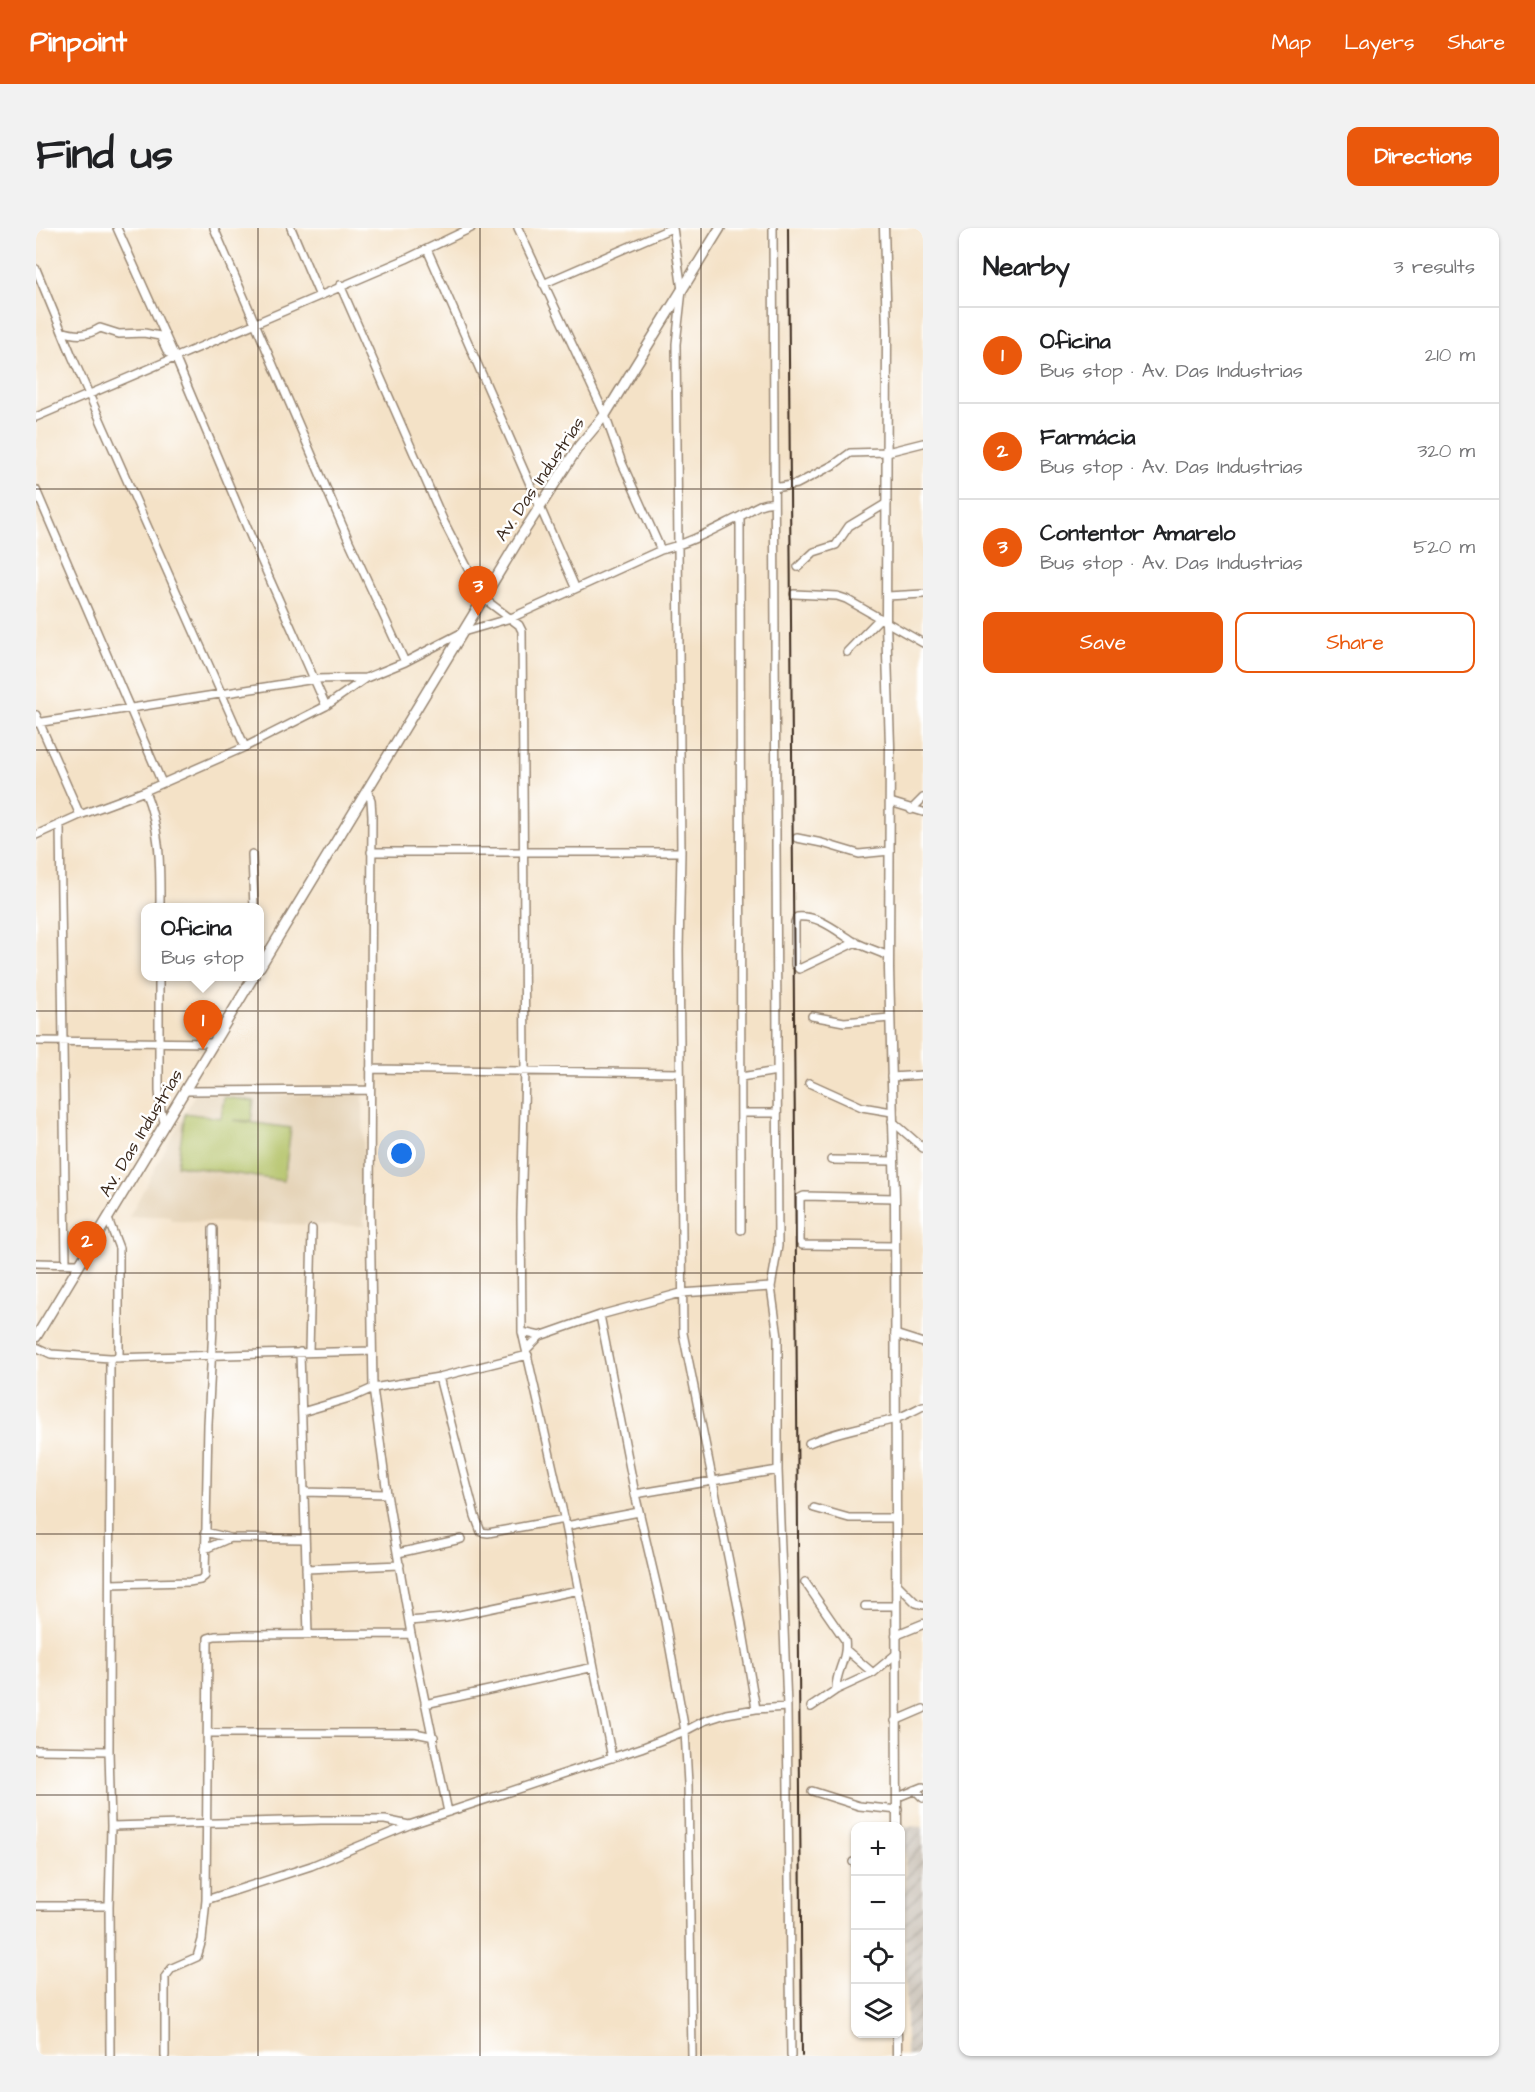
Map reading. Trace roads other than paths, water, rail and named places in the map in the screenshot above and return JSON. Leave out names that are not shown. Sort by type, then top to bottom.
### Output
[{"type":"main road","name":"Av. Das Industrias","points":[[264,958],[483,598],[579,446],[605,415],[720,228]]},
{"type":"main road","name":"Av. Das Industrias","points":[[36,1337],[251,981]]},
{"type":"street","points":[[117,228],[326,706]]},
{"type":"street","points":[[214,228],[253,323],[405,662]]},
{"type":"street","points":[[291,228],[319,294]]},
{"type":"street","points":[[36,417],[174,355],[427,249],[471,228]]},
{"type":"street","points":[[518,228],[605,415],[622,464],[661,550]]},
{"type":"street","points":[[543,284],[672,228],[682,290],[676,344],[681,852],[681,1293],[684,1341],[741,1622],[756,1709]]},
{"type":"street","points":[[773,228],[778,1246],[771,1287],[778,1336],[778,1470],[787,1707],[791,2056]]},
{"type":"street","points":[[884,228],[887,596],[883,620],[890,746],[889,956],[895,1198],[897,1822]]},
{"type":"street","points":[[427,249],[575,588]]},
{"type":"street","points":[[36,269],[245,747]]},
{"type":"street","points":[[340,285],[444,522],[483,598],[511,618],[522,631],[525,1071],[521,1216],[522,1332],[566,1522],[612,1758]]},
{"type":"street","points":[[62,331],[73,335],[86,334],[100,327],[119,334],[144,333],[160,336],[168,353],[174,355]]},
{"type":"street","points":[[774,488],[790,487],[835,464],[850,453],[887,452],[923,443]]},
{"type":"street","points":[[36,490],[162,783]]},
{"type":"street","points":[[36,835],[245,747],[326,706],[366,678],[405,662],[463,632],[511,618],[661,550],[678,546],[762,504],[774,503]]},
{"type":"street","points":[[798,567],[814,552],[836,545],[849,526],[887,503]]},
{"type":"street","points":[[740,517],[741,1230]]},
{"type":"street","points":[[794,594],[837,596],[858,604],[923,643]]},
{"type":"street","points":[[887,596],[923,594]]},
{"type":"street","points":[[847,652],[883,620]]},
{"type":"street","points":[[80,815],[37,720],[131,709],[315,680],[366,678]]},
{"type":"street","points":[[367,790],[372,806],[370,1090],[373,1388],[387,1494],[411,1635],[448,1812]]},
{"type":"street","points":[[145,791],[152,808],[159,842],[160,903]]},
{"type":"street","points":[[911,810],[923,798]]},
{"type":"street","points":[[890,802],[923,812]]},
{"type":"street","points":[[60,825],[66,1263]]},
{"type":"street","points":[[797,838],[859,854],[890,851]]},
{"type":"street","points":[[371,852],[681,852]]},
{"type":"street","points":[[252,854],[254,903]]},
{"type":"street","points":[[856,942],[799,969],[795,965],[794,932],[797,917],[810,917],[825,922],[856,942],[889,956]]},
{"type":"street","points":[[159,981],[159,1099],[165,1125]]},
{"type":"street","points":[[812,1016],[844,1022],[890,1018]]},
{"type":"street","points":[[36,1041],[214,1043]]},
{"type":"street","points":[[370,1069],[680,1073]]},
{"type":"street","points":[[741,1077],[777,1071]]},
{"type":"street","points":[[891,1077],[923,1075]]},
{"type":"street","points":[[809,1083],[862,1107],[892,1117],[923,1148]]},
{"type":"street","points":[[186,1091],[370,1090]]},
{"type":"street","points":[[741,1113],[777,1113]]},
{"type":"street","points":[[831,1160],[893,1161]]},
{"type":"street","points":[[895,1198],[804,1196],[800,1198],[799,1209],[802,1245],[895,1246]]},
{"type":"street","points":[[108,1219],[119,1248],[119,1358]]},
{"type":"street","points":[[110,1584],[200,1580],[204,1576],[210,1356],[213,1337],[213,1229]]},
{"type":"street","points":[[309,1351],[312,1229]]},
{"type":"street","points":[[36,1263],[80,1264]]},
{"type":"street","points":[[302,1413],[353,1397],[373,1388],[439,1377],[527,1352],[540,1336],[600,1315],[681,1293],[771,1287]]},
{"type":"street","points":[[600,1315],[635,1494],[665,1621],[685,1731],[688,1784],[692,2056]]},
{"type":"street","points":[[522,1332],[540,1336]]},
{"type":"street","points":[[895,1334],[923,1343]]},
{"type":"street","points":[[36,1347],[51,1354],[110,1358],[372,1351]]},
{"type":"street","points":[[300,1352],[308,1635]]},
{"type":"street","points":[[110,1358],[110,2056]]},
{"type":"street","points":[[439,1377],[479,1530],[482,1533],[639,1512]]},
{"type":"street","points":[[810,1443],[848,1429],[896,1419],[923,1406]]},
{"type":"street","points":[[635,1494],[778,1470]]},
{"type":"street","points":[[304,1492],[387,1494]]},
{"type":"street","points":[[814,1508],[849,1518],[866,1520],[895,1518]]},
{"type":"street","points":[[205,1532],[230,1538],[305,1539]]},
{"type":"street","points":[[205,1549],[230,1538]]},
{"type":"street","points":[[398,1553],[461,1539]]},
{"type":"street","points":[[306,1569],[400,1565]]},
{"type":"street","points":[[805,1582],[842,1635],[846,1650],[835,1681],[836,1690]]},
{"type":"street","points":[[896,1583],[916,1603],[923,1605]]},
{"type":"street","points":[[409,1621],[445,1618],[579,1590]]},
{"type":"street","points":[[865,1606],[896,1606]]},
{"type":"street","points":[[896,1635],[923,1624]]},
{"type":"street","points":[[165,2056],[165,1977],[172,1968],[200,1954],[206,1900],[208,1638],[411,1635]]},
{"type":"street","points":[[846,1650],[873,1673]]},
{"type":"street","points":[[811,1707],[836,1690],[873,1673],[896,1654]]},
{"type":"street","points":[[425,1704],[594,1667]]},
{"type":"street","points":[[206,1900],[311,1866],[409,1825],[612,1758],[685,1731],[704,1721],[726,1714],[787,1707]]},
{"type":"street","points":[[896,1721],[923,1709]]},
{"type":"street","points":[[415,1732],[430,1723]]},
{"type":"street","points":[[208,1733],[415,1732],[434,1737]]},
{"type":"street","points":[[36,1750],[109,1751]]},
{"type":"street","points":[[898,1797],[919,1789],[923,1797]]},
{"type":"street","points":[[812,1791],[859,1806],[898,1810]]},
{"type":"street","points":[[111,1826],[205,1822],[385,1820],[409,1825]]},
{"type":"street","points":[[36,1906],[109,1906]]},
{"type":"street","points":[[897,2038],[897,2056]]},
{"type":"railway","points":[[788,228],[802,2056]]},
{"type":"place","name":"Contentor Amarelo","points":[[478,616]]},
{"type":"place","name":"Oficina","points":[[203,1050]]},
{"type":"place","name":"Farmácia","points":[[87,1271]]}]
